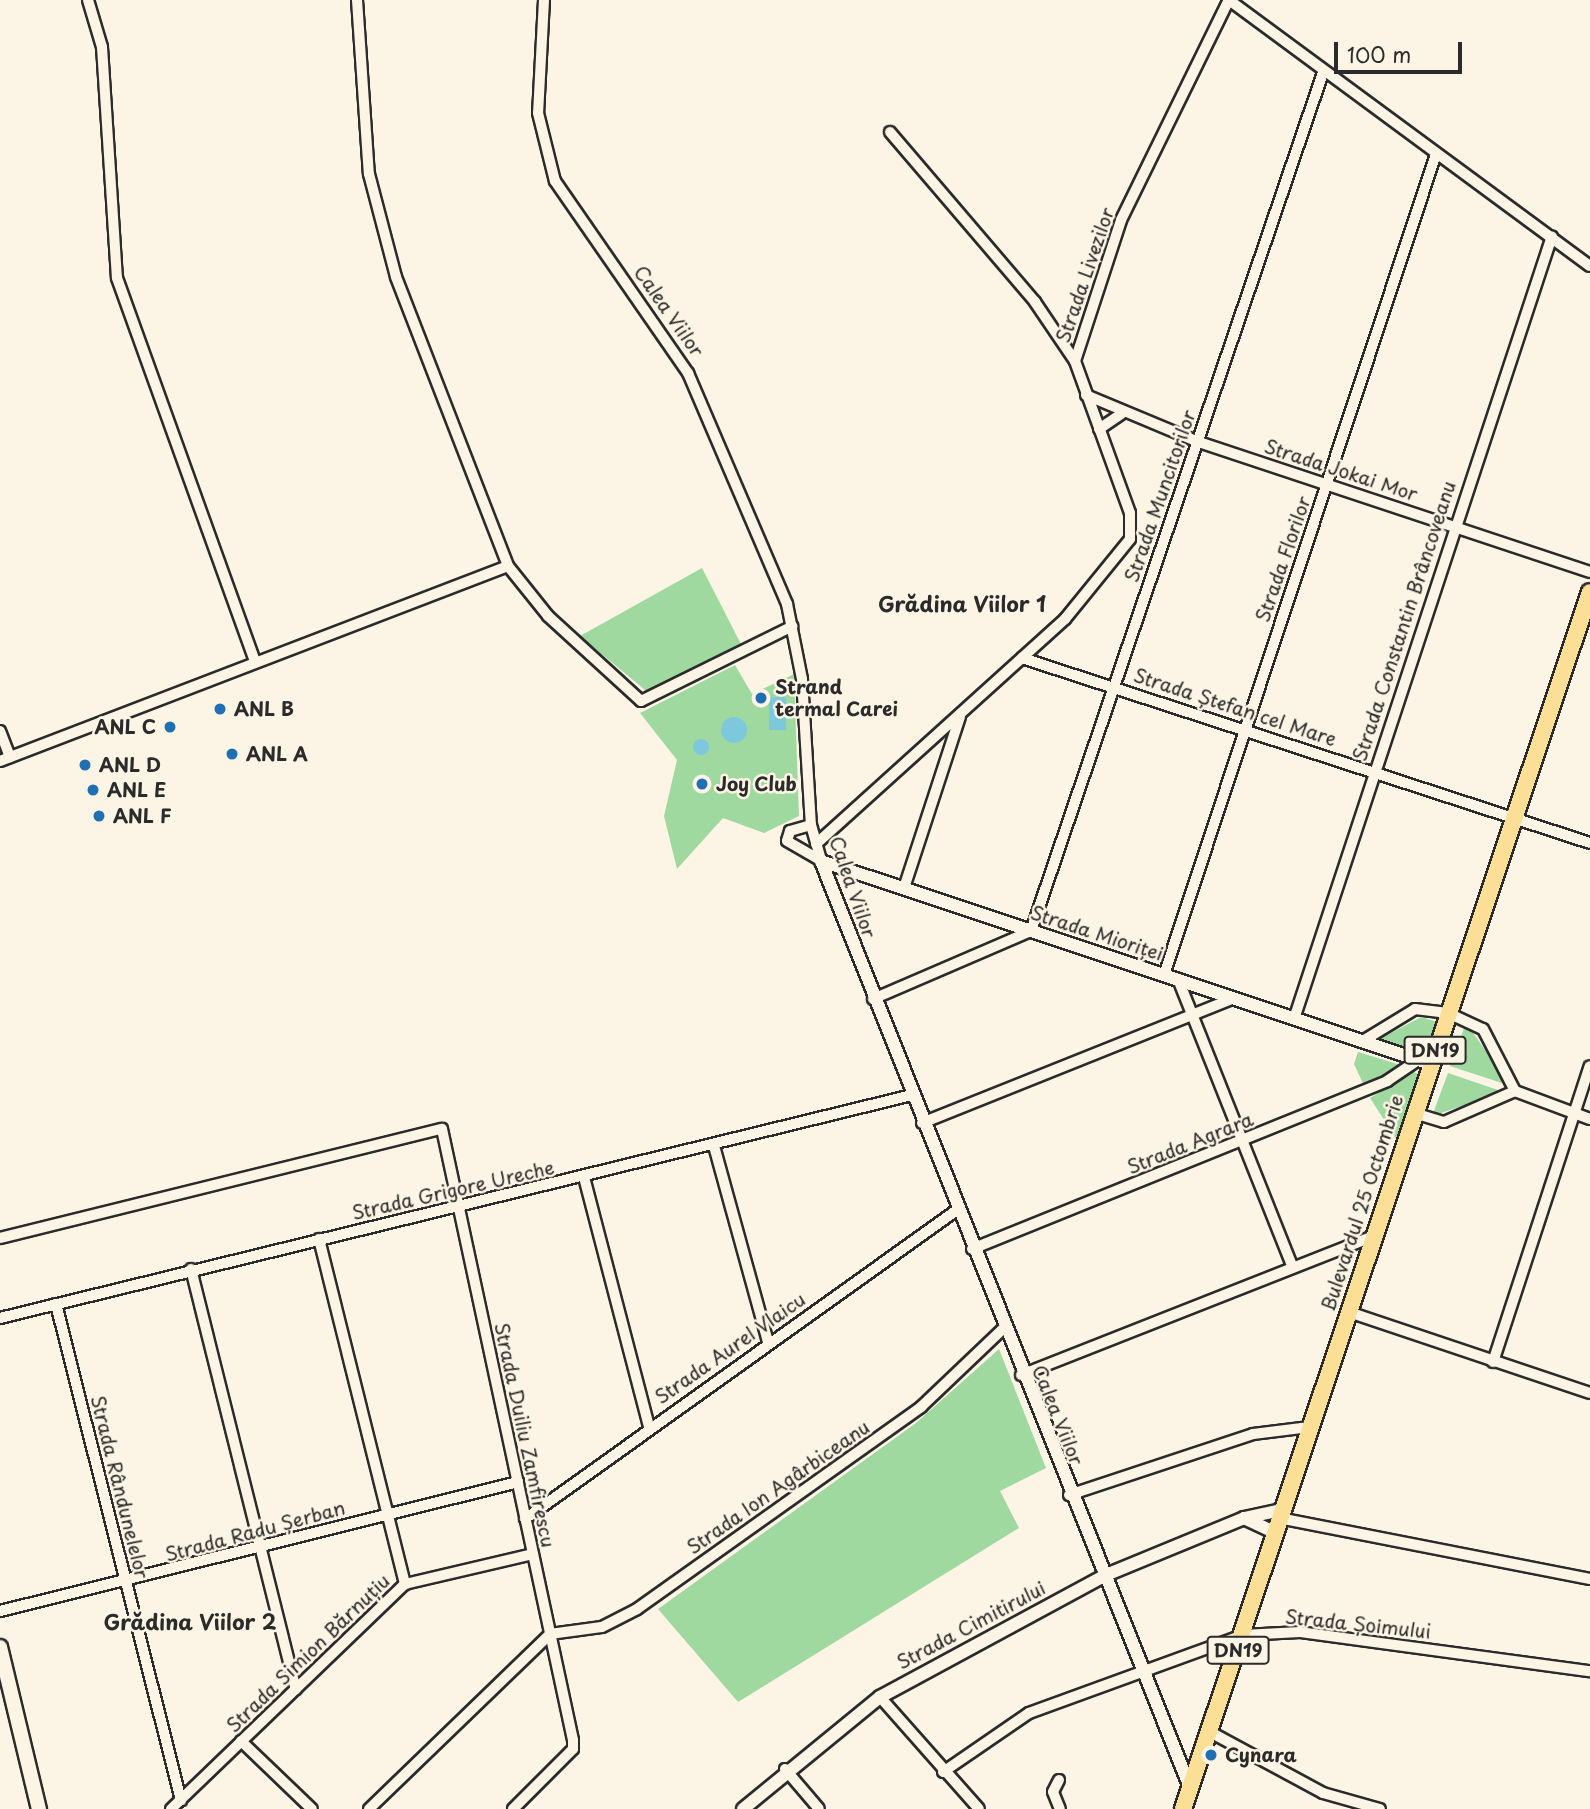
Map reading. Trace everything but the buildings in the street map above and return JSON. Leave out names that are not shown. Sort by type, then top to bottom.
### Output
[{"type":"main road","name":"Bulevardul 25 Octombrie","points":[[1191,1790],[1212,1733],[1278,1520],[1414,1113],[1424,1063],[1448,1013],[1590,592]]},
{"type":"main road","points":[[0,1647],[39,1809]]},
{"type":"main road","name":"DN19","points":[[1185,1808],[1191,1790]]},
{"type":"street","points":[[88,0],[102,47],[117,278],[255,662]]},
{"type":"street","points":[[357,0],[362,103],[376,200],[415,330],[508,566],[548,616],[641,701],[793,626]]},
{"type":"street","name":"Calea Viilor","points":[[544,0],[538,113],[555,181],[688,373],[793,626],[811,825],[821,861],[1021,1375],[1069,1495],[1106,1575],[1191,1790]]},
{"type":"street","points":[[1229,0],[1323,73],[1590,266]]},
{"type":"street","name":"Strada Livezilor","points":[[816,844],[1023,658],[1112,567],[1130,539],[1130,513],[1074,361],[1131,195],[1229,0]]},
{"type":"street","name":"Strada Muncitorilor","points":[[1031,931],[1323,73]]},
{"type":"street","points":[[890,132],[1035,302],[1074,361]]},
{"type":"street","name":"Strada Florilor","points":[[1164,975],[1436,154]]},
{"type":"street","name":"Strada Constantin Brâncoveanu","points":[[1294,1019],[1452,525],[1552,236]]},
{"type":"street","name":"Strada Jokai Mor","points":[[1086,395],[1121,414],[1196,441],[1590,572]]},
{"type":"street","points":[[1099,429],[1121,414]]},
{"type":"street","points":[[0,731],[5,759],[508,566]]},
{"type":"street","name":"Strada Ștefan cel Mare","points":[[1023,658],[1115,685],[1590,843]]},
{"type":"street","name":"Strada Livezilor","points":[[904,888],[960,717]]},
{"type":"street","points":[[811,825],[790,831],[787,841],[821,861]]},
{"type":"street","name":"Strada Mioriței","points":[[821,861],[1424,1063]]},
{"type":"street","points":[[873,999],[1031,931]]},
{"type":"street","points":[[1178,979],[1292,1266]]},
{"type":"street","points":[[922,1122],[1231,999]]},
{"type":"street","points":[[1361,1042],[1415,1009],[1448,1013],[1483,1029],[1515,1091],[1590,1119]]},
{"type":"street","name":"Strada Agrara","points":[[972,1249],[1241,1142],[1424,1063]]},
{"type":"street","points":[[1493,1362],[1590,1066]]},
{"type":"street","points":[[1414,1113],[1444,1122],[1515,1091]]},
{"type":"street","name":"Strada Grigore Ureche","points":[[0,1318],[191,1269],[714,1146],[912,1095]]},
{"type":"street","name":"Strada Duiliu Zamfirescu","points":[[0,1238],[442,1129],[573,1749],[519,1807]]},
{"type":"street","points":[[714,1146],[768,1342]]},
{"type":"street","points":[[584,1177],[649,1427]]},
{"type":"street","name":"Strada Aurel Vlaicu","points":[[525,1519],[649,1427],[957,1210]]},
{"type":"street","points":[[1021,1375],[1292,1266],[1372,1237]]},
{"type":"street","points":[[319,1240],[405,1584]]},
{"type":"street","points":[[191,1269],[296,1689]]},
{"type":"street","name":"Strada Rândunelelor","points":[[56,1304],[181,1800]]},
{"type":"street","points":[[1349,1312],[1590,1393]]},
{"type":"street","name":"Strada Ion Agârbiceanu","points":[[550,1634],[602,1627],[637,1609],[921,1407],[1004,1328]]},
{"type":"street","points":[[1069,1495],[1253,1434],[1310,1427]]},
{"type":"street","name":"Strada Radu Șerban","points":[[0,1611],[126,1583],[518,1482]]},
{"type":"street","points":[[1244,1518],[1278,1520],[1590,1579]]},
{"type":"street","name":"Strada Cimitirului","points":[[743,1809],[785,1769],[880,1697],[1106,1575],[1244,1518],[1278,1520]]},
{"type":"street","name":"Strada Simion Bărnuțiu","points":[[171,1809],[405,1584],[533,1554]]},
{"type":"street","name":"Strada Șoimului","points":[[943,1772],[1029,1713],[1243,1635],[1300,1632],[1590,1671]]},
{"type":"street","points":[[369,1809],[550,1634]]},
{"type":"street","points":[[880,1697],[943,1772],[979,1809]]},
{"type":"street","points":[[1212,1733],[1323,1793],[1380,1809]]},
{"type":"street","points":[[241,1741],[312,1809]]},
{"type":"street","points":[[785,1769],[819,1809]]},
{"type":"street","points":[[1059,1780],[1053,1792],[1060,1809]]},
{"type":"green space","points":[[702,568],[743,648],[651,695],[580,636]]},
{"type":"green space","name":"Strand termal Carei","points":[[735,665],[752,694],[794,674],[799,816],[764,833],[723,818],[677,869],[664,816],[677,760],[640,713]]},
{"type":"green space","points":[[1421,1017],[1437,1022],[1425,1061],[1374,1042]]},
{"type":"green space","points":[[1466,1023],[1511,1086],[1450,1066]]},
{"type":"green space","points":[[1358,1052],[1404,1066],[1366,1090],[1354,1064]]},
{"type":"green space","points":[[1414,1072],[1420,1075],[1397,1140],[1370,1098]]},
{"type":"green space","points":[[1448,1073],[1504,1092],[1432,1116]]},
{"type":"green space","points":[[999,1349],[1046,1468],[1000,1491],[1019,1528],[738,1702],[658,1609],[916,1423]]},
{"type":"water","points":[[769,697],[786,697],[786,730],[769,730]]},
{"type":"water","points":[[734,717],[744,720],[747,730],[744,740],[734,743],[724,740],[721,730],[724,720]]},
{"type":"water","points":[[698,739],[704,739],[709,747],[707,753],[698,755],[693,750],[693,744]]},
{"type":"place","name":"Strand termal Carei","points":[[761,698]]},
{"type":"place","name":"ANL B","points":[[220,709]]},
{"type":"place","name":"ANL C","points":[[170,727]]},
{"type":"place","name":"ANL A","points":[[232,754]]},
{"type":"place","name":"ANL D","points":[[85,765]]},
{"type":"place","name":"Joy Club","points":[[702,784]]},
{"type":"place","name":"ANL E","points":[[93,790]]},
{"type":"place","name":"ANL F","points":[[99,816]]},
{"type":"place","name":"Cynara","points":[[1211,1755]]},
{"type":"district","name":"Grădina Viilor 1","points":[[962,603]]},
{"type":"district","name":"Grădina Viilor 2","points":[[190,1621]]}]
